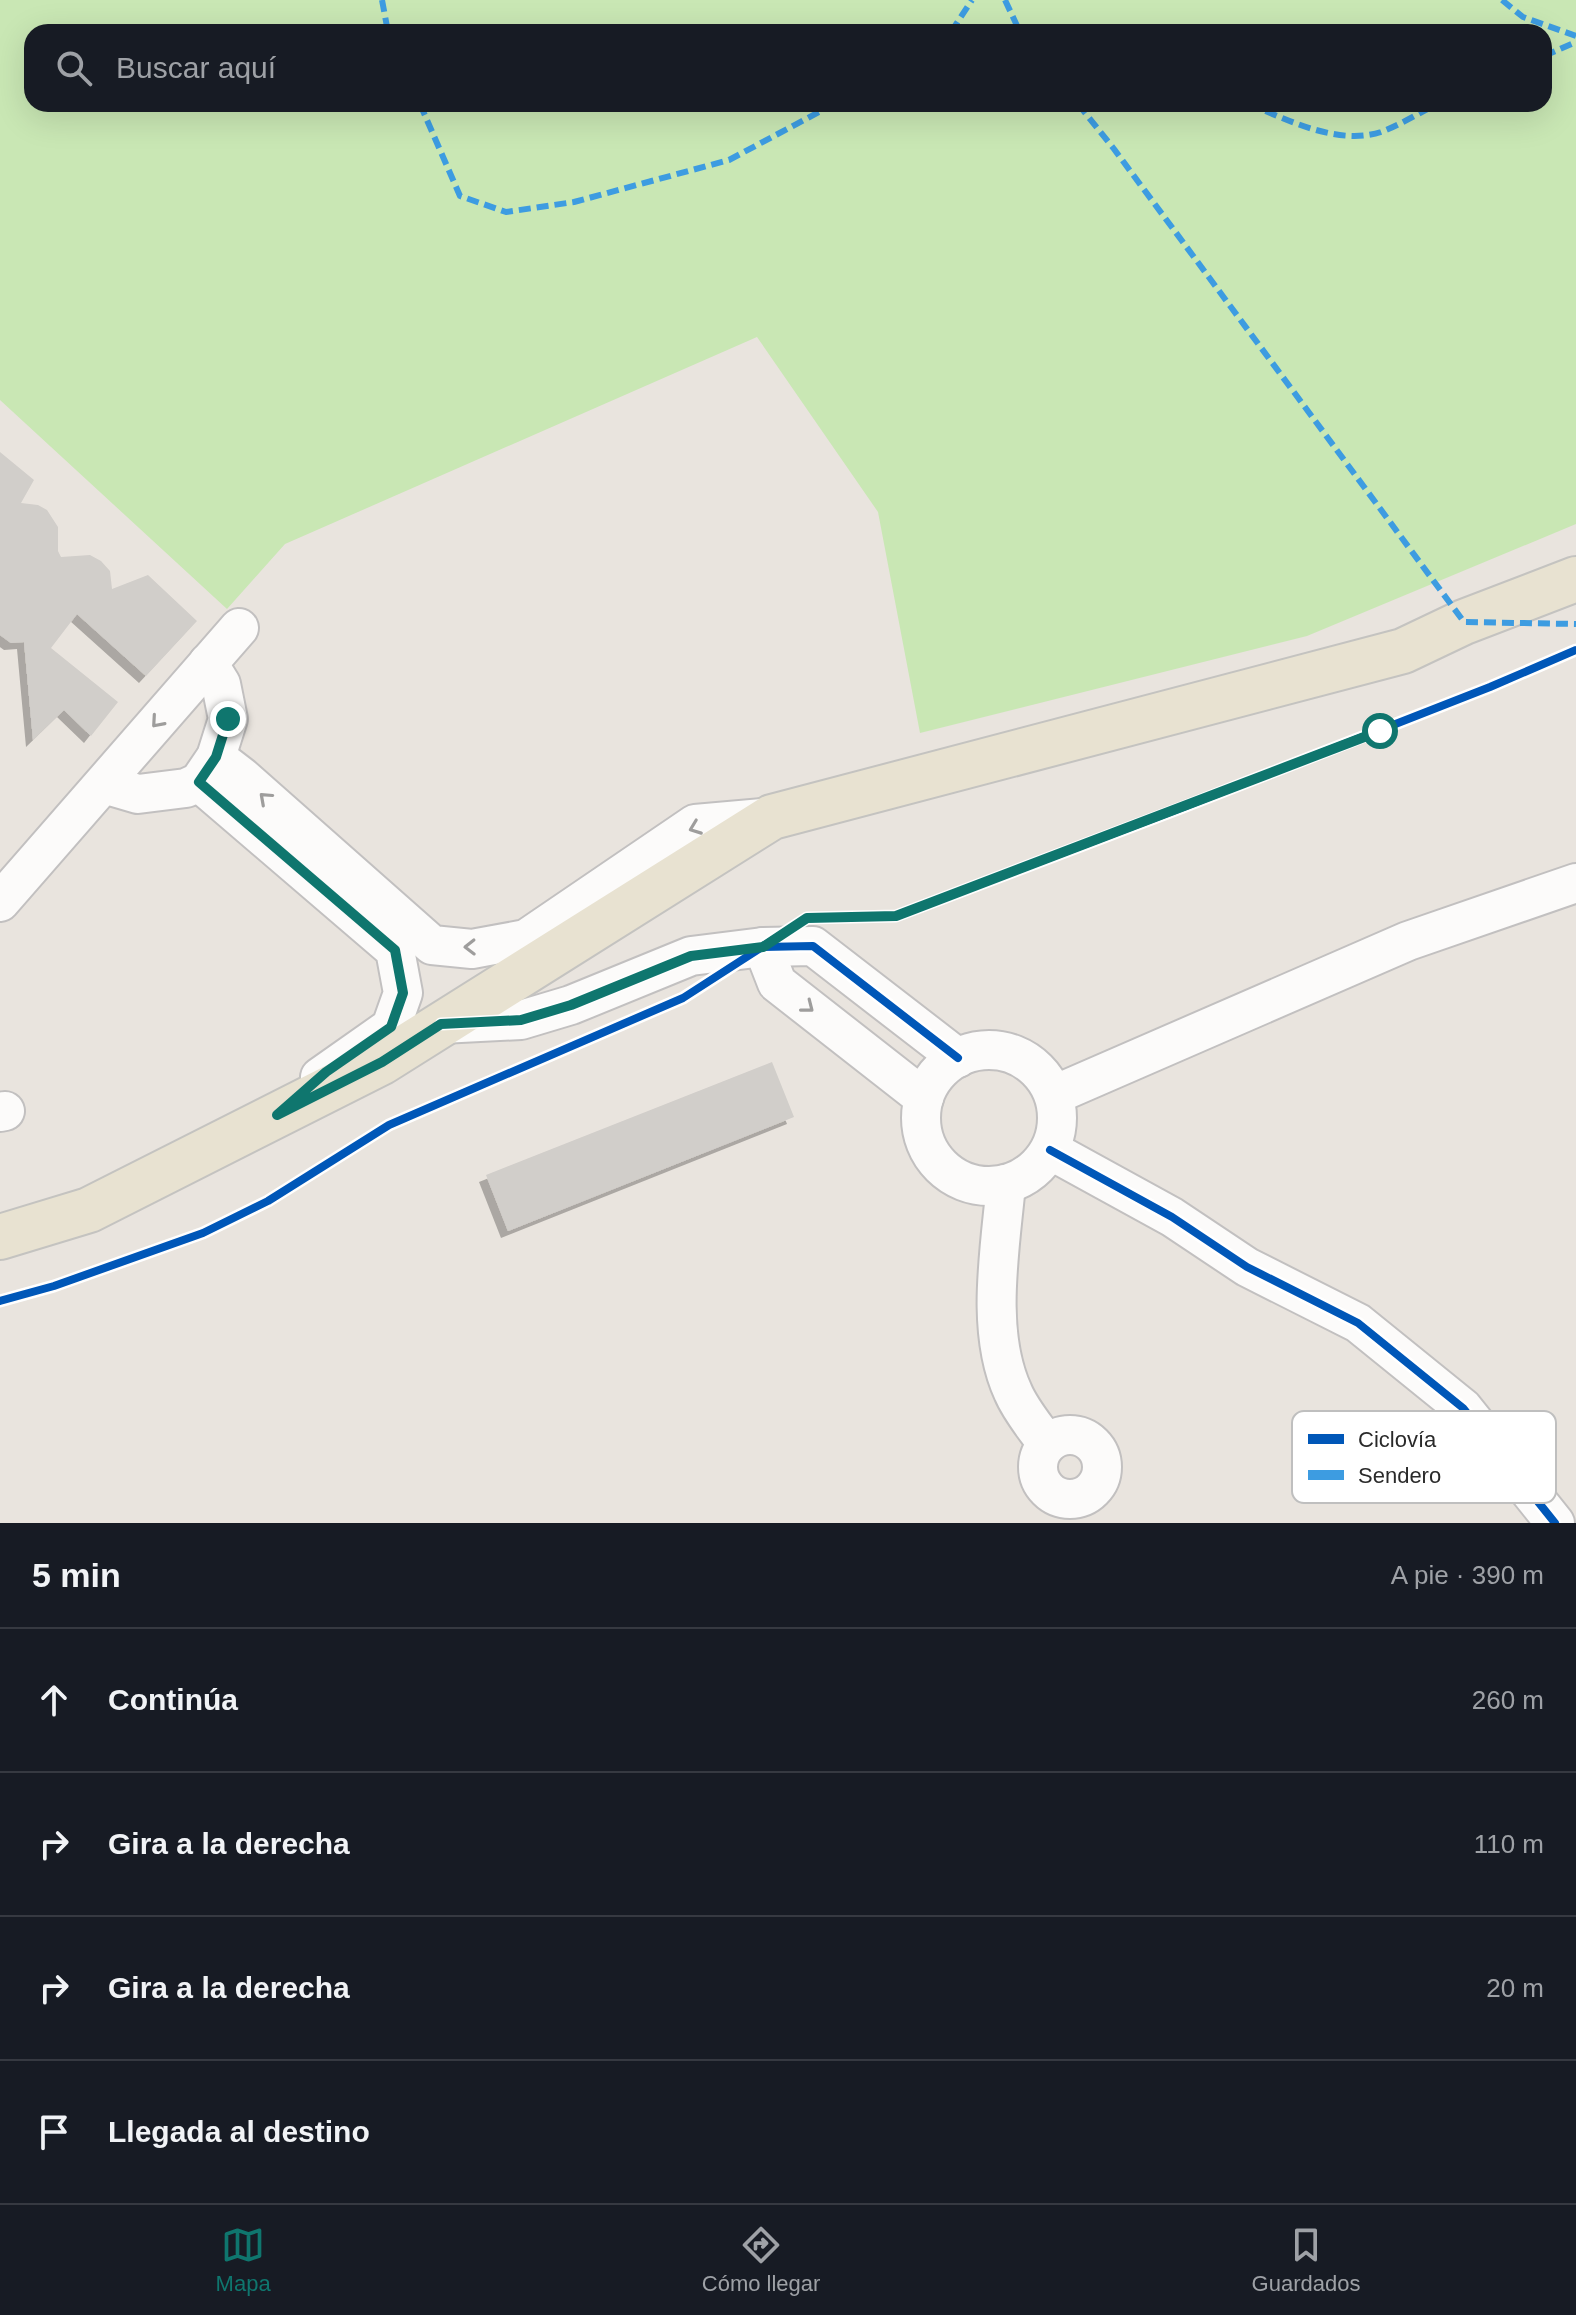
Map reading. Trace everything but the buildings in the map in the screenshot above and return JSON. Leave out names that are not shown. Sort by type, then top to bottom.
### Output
[{"type":"main road","points":[[0,1237],[89,1210],[382,1062],[772,817],[1403,651],[1464,622],[1576,579]]},
{"type":"street","points":[[0,902],[239,628]]},
{"type":"street","points":[[104,784],[138,794],[186,788],[208,770],[228,719],[221,684],[208,663]]},
{"type":"street","points":[[208,770],[242,777],[305,854],[395,950],[403,993],[391,1027],[326,1072],[277,1115]]},
{"type":"street","points":[[305,854],[432,945],[472,949],[526,939],[695,824],[772,817]]},
{"type":"street","points":[[1054,1095],[1408,941],[1576,883]]},
{"type":"street","points":[[441,1024],[521,1020],[571,1005],[691,956],[763,947],[813,946],[958,1058]]},
{"type":"street","points":[[763,947],[777,983],[924,1098]]},
{"type":"street","points":[[984,1050],[1011,1054],[1035,1067],[1054,1095],[1057,1124],[1050,1150],[1032,1171],[1006,1184],[985,1186],[955,1177],[935,1160],[926,1144],[922,1126],[924,1098],[937,1075],[958,1058],[984,1050]]},
{"type":"street","points":[[1050,1150],[1172,1217],[1247,1267],[1358,1323],[1465,1411]]},
{"type":"street","points":[[1006,1184],[998,1284],[998,1348],[1013,1394],[1047,1444]]},
{"type":"street","points":[[1539,1503],[1555,1523]]},
{"type":"green space","points":[[0,0],[1576,0],[1576,524],[1307,636],[920,733],[878,512],[757,337],[285,544],[227,609],[0,400]]},
{"type":"marked path","points":[[382,0],[386,24]]},
{"type":"marked path","points":[[956,24],[972,0]]},
{"type":"marked path","points":[[1005,0],[1016,24]]},
{"type":"marked path","points":[[1502,0],[1523,17],[1543,24]]},
{"type":"marked path","points":[[1552,27],[1576,36]]},
{"type":"marked path","points":[[1552,52],[1576,42]]},
{"type":"marked path","points":[[423,112],[460,196],[506,212],[574,202],[729,160],[819,112]]},
{"type":"marked path","points":[[1084,112],[1464,622],[1576,624]]},
{"type":"marked path","points":[[1268,112],[1297,124],[1348,136],[1381,132],[1421,112]]},
{"type":"cycle path","points":[[0,1301],[54,1286],[203,1233],[268,1201],[389,1125],[683,998],[807,918],[896,916],[1186,806],[1490,687],[1576,650]]},
{"type":"cycle path","points":[[441,1024],[521,1020],[571,1005],[691,956],[763,947],[813,946],[958,1058]]},
{"type":"cycle path","points":[[1050,1150],[1172,1217],[1247,1267],[1358,1323],[1465,1411]]},
{"type":"cycle path","points":[[1539,1503],[1555,1523]]},
{"type":"route","points":[[228,719],[216,757],[199,782],[395,950],[403,993],[391,1027],[326,1072],[277,1115],[382,1062],[441,1024],[521,1020],[571,1005],[691,956],[763,947],[807,918],[896,916],[1380,731]]}]
